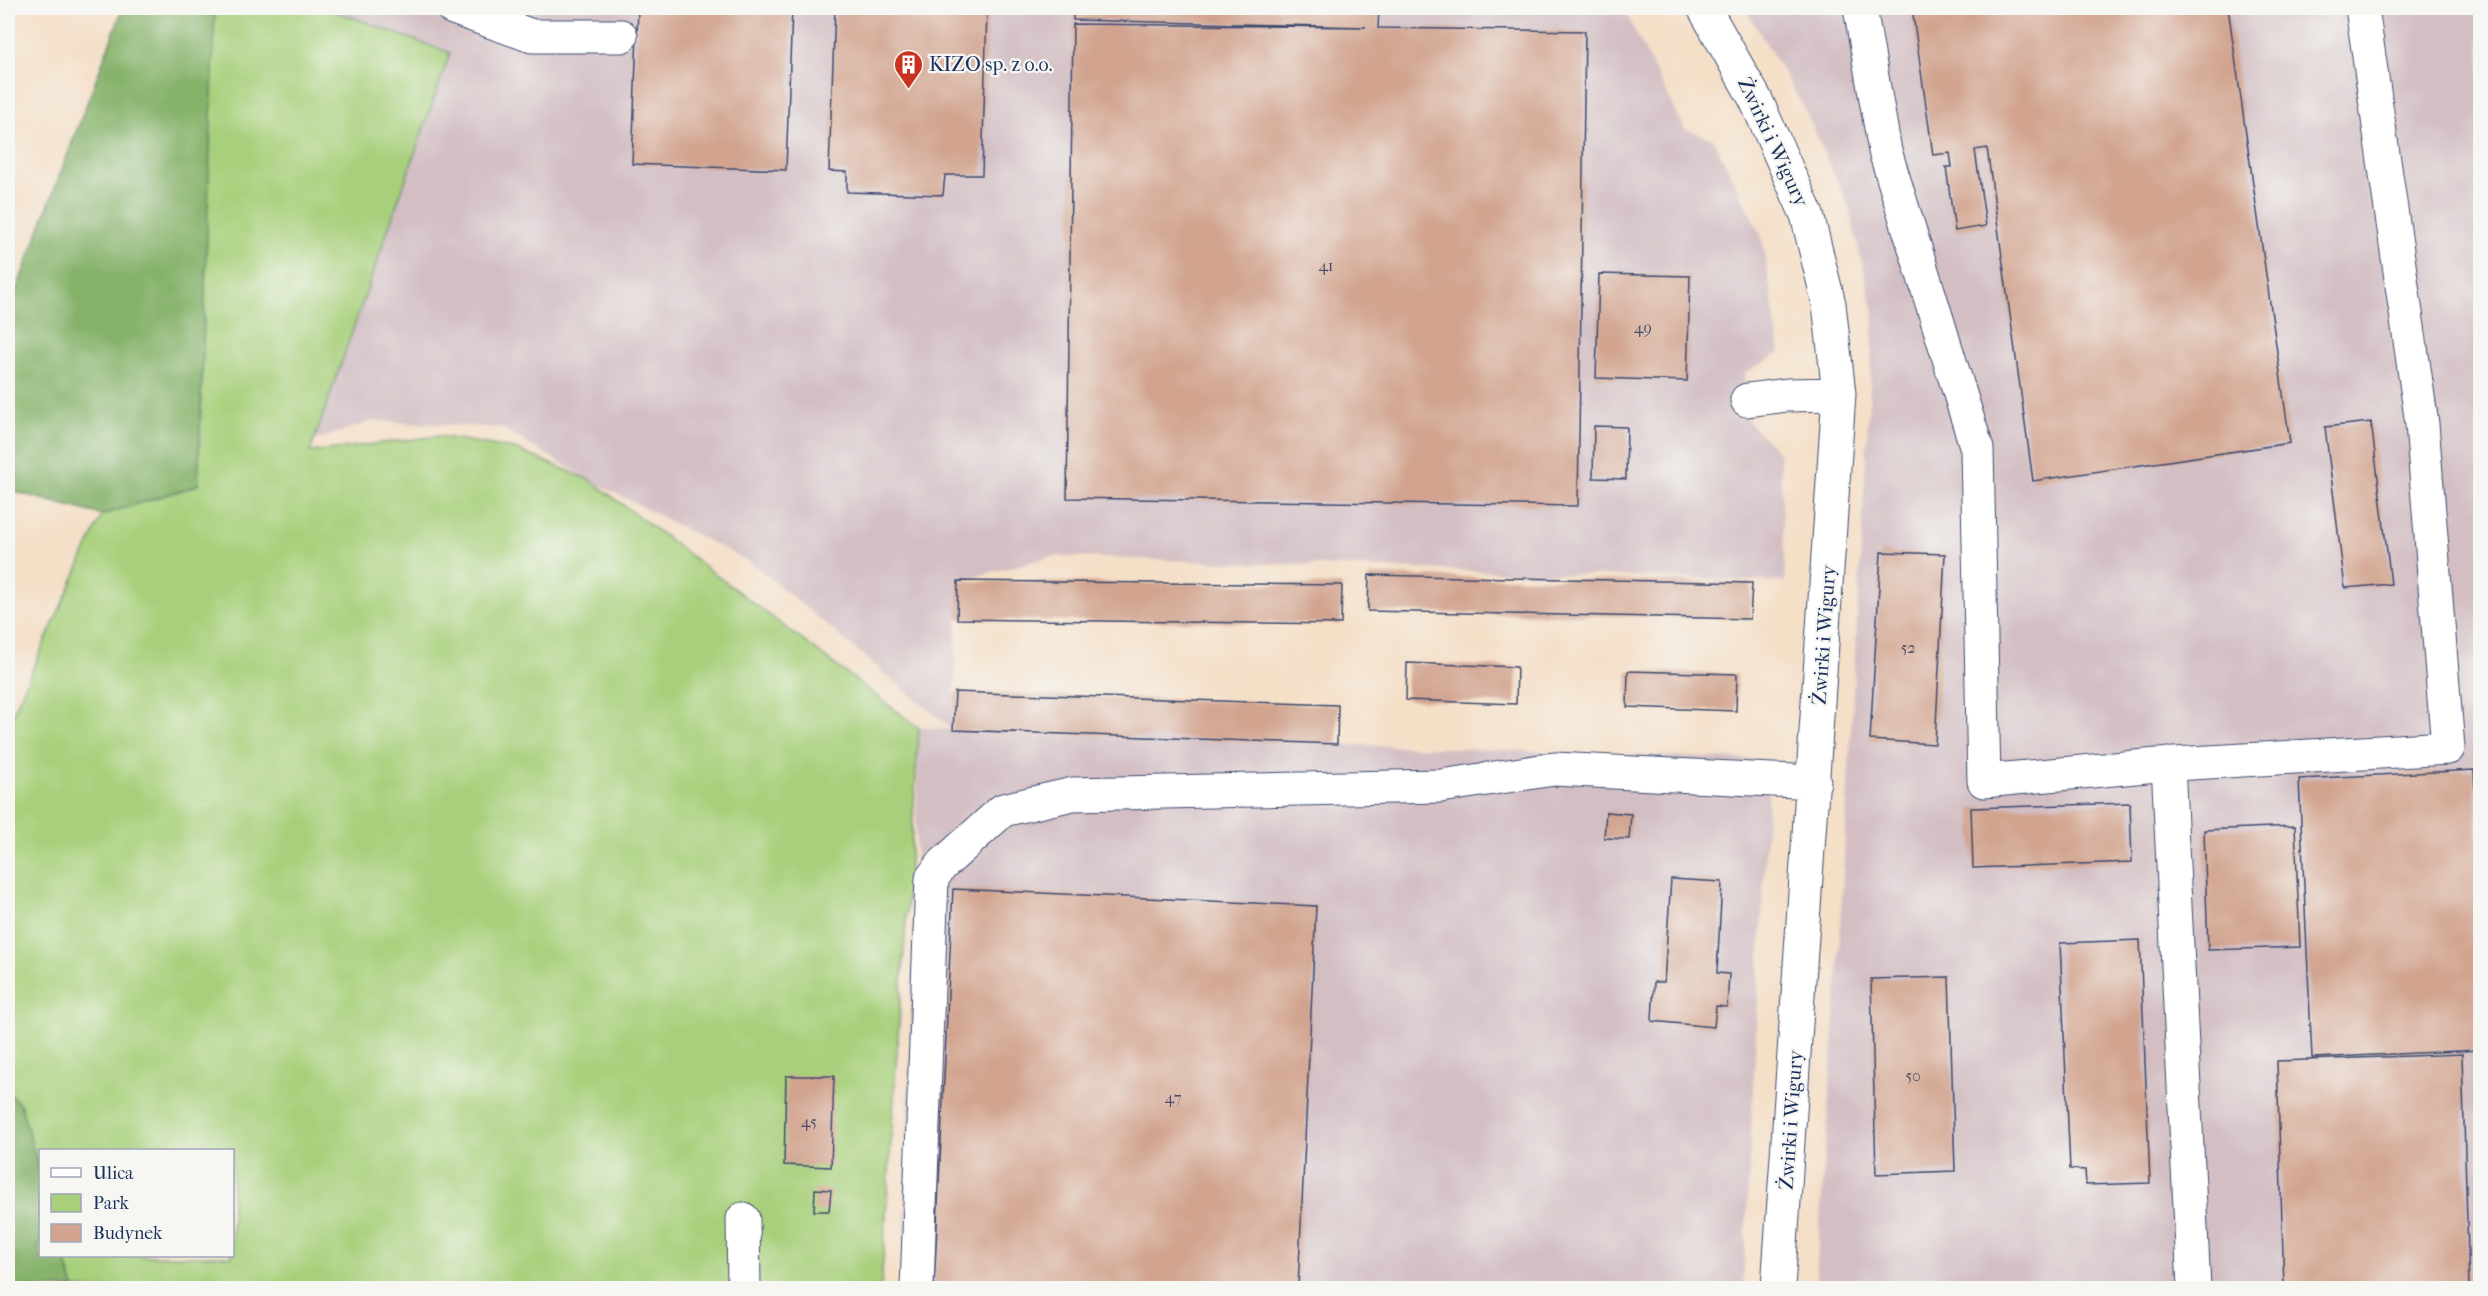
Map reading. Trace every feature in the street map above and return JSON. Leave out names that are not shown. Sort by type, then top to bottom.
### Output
[{"type":"street","points":[[453,8],[532,36],[621,36]]},
{"type":"street","name":"Żwirki i Wigury","points":[[1704,8],[1756,100],[1806,215],[1829,303],[1839,394],[1778,1288]]},
{"type":"street","points":[[1860,8],[1885,151],[1977,449],[1984,781],[2168,764],[2448,748],[2422,424],[2362,8]]},
{"type":"street","points":[[1747,400],[1787,395],[1839,394]]},
{"type":"street","points":[[2168,764],[2194,1288]]},
{"type":"street","points":[[917,1288],[932,879],[940,866],[1003,810],[1073,794],[1441,786],[1554,770],[1814,782]]},
{"type":"street","points":[[743,1219],[744,1288]]},
{"type":"shaded area","points":[[327,8],[1623,8],[1685,129],[1713,139],[1762,237],[1780,353],[1744,374],[1749,422],[1780,454],[1785,582],[1053,556],[958,581],[953,730],[1770,760],[1743,1288],[903,1288],[919,728],[952,729],[753,564],[590,480],[501,428],[373,421],[313,441],[450,53]]},
{"type":"shaded area","points":[[1745,8],[2480,8],[2480,1288],[1815,1288],[1836,1003],[1874,313],[1849,208],[1802,104]]},
{"type":"green space","points":[[123,8],[215,8],[198,485],[102,515],[8,490],[8,312]]},
{"type":"green space","points":[[215,8],[327,8],[450,53],[310,452],[439,436],[515,449],[590,480],[919,728],[881,1288],[74,1288],[64,1257],[234,1257],[234,1149],[39,1149],[39,1170],[21,1106],[8,1092],[8,724],[102,515],[198,485]]},
{"type":"green space","points":[[8,1092],[21,1106],[39,1170],[39,1257],[64,1257],[74,1288],[8,1288]]},
{"type":"building","points":[[638,8],[792,8],[786,170],[632,164]]},
{"type":"building","name":"KIZO sp. z o.o.","points":[[835,8],[987,8],[982,175],[945,175],[943,195],[847,192],[847,172],[829,171]]},
{"type":"building","points":[[1073,8],[1379,8],[1378,28],[1585,31],[1578,506],[1067,498],[1073,24],[1366,27],[1073,20]]},
{"type":"building","points":[[1912,8],[2228,8],[2290,443],[2033,481],[1987,148],[1975,150],[1986,226],[1955,231],[1946,167],[1952,167],[1950,153],[1933,155]]},
{"type":"building","points":[[1599,274],[1690,276],[1687,381],[1596,378]]},
{"type":"building","points":[[2371,422],[2391,584],[2345,588],[2325,427]]},
{"type":"building","points":[[1594,426],[1627,427],[1626,479],[1593,478]]},
{"type":"building","points":[[1881,552],[1945,554],[1935,744],[1870,740]]},
{"type":"building","points":[[1369,575],[1752,583],[1750,619],[1368,611]]},
{"type":"building","points":[[958,581],[1342,585],[1341,624],[957,619]]},
{"type":"building","points":[[1407,663],[1517,667],[1516,704],[1406,700]]},
{"type":"building","points":[[1628,671],[1737,674],[1736,711],[1627,707]]},
{"type":"building","points":[[955,692],[1338,705],[1337,744],[953,730]]},
{"type":"building","points":[[2474,770],[2480,906],[2480,1050],[2312,1058],[2299,779]]},
{"type":"building","points":[[2130,803],[2132,862],[1973,868],[1971,808]]},
{"type":"building","points":[[1606,812],[1631,814],[1629,839],[1604,838]]},
{"type":"building","points":[[2295,826],[2300,947],[2208,950],[2204,830]]},
{"type":"building","points":[[1671,879],[1722,882],[1717,973],[1729,974],[1727,1007],[1716,1006],[1714,1027],[1652,1021],[1654,982],[1664,982]]},
{"type":"building","points":[[953,889],[1316,906],[1298,1288],[934,1288]]},
{"type":"building","points":[[2140,940],[2150,1183],[2086,1185],[2085,1170],[2070,1169],[2060,943]]},
{"type":"building","points":[[1949,977],[1955,1171],[1876,1174],[1871,979]]},
{"type":"building","points":[[2462,1054],[2469,1288],[2284,1288],[2277,1061]]},
{"type":"building","points":[[786,1076],[834,1076],[831,1167],[784,1165]]},
{"type":"building","points":[[815,1189],[831,1190],[829,1211],[814,1211]]},
{"type":"place","name":"KIZO sp. z o.o.","points":[[908,90]]}]
